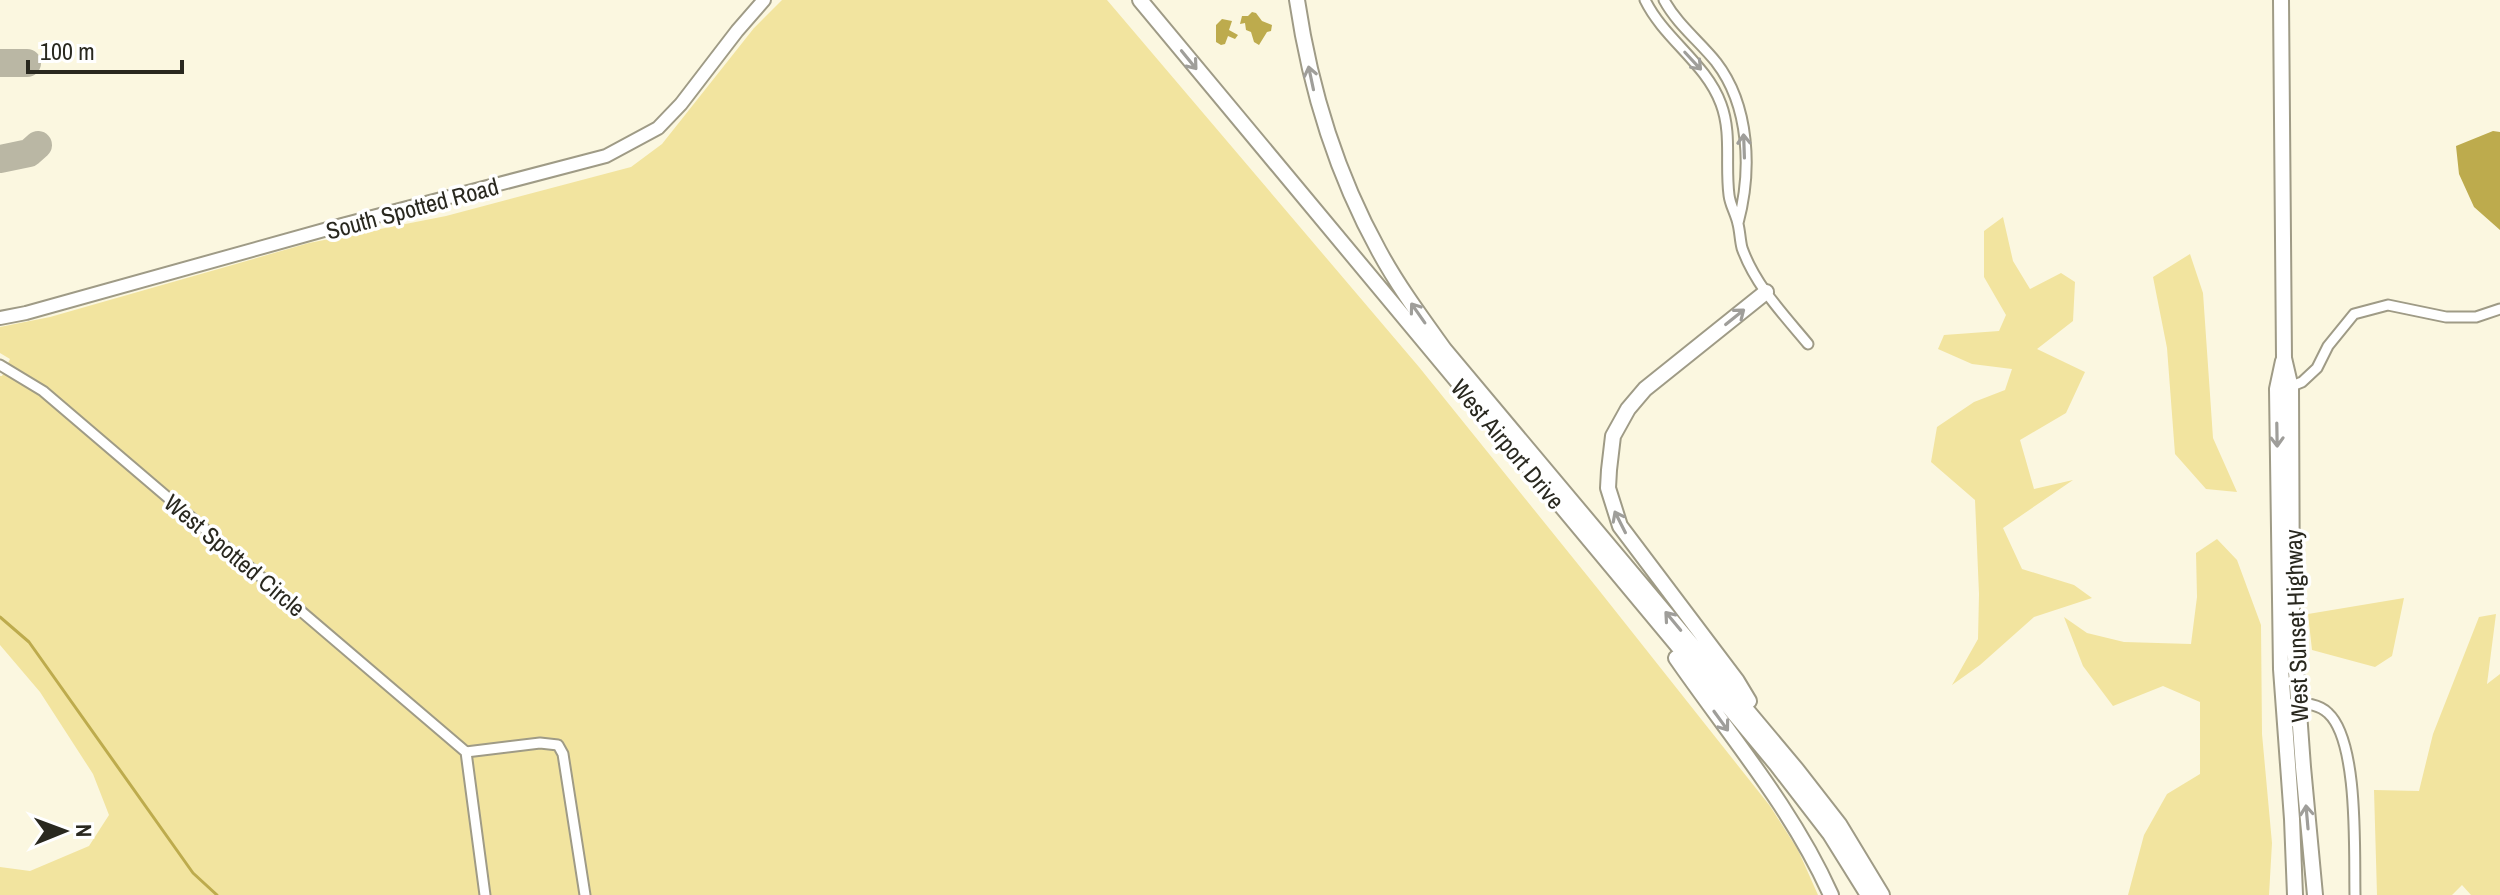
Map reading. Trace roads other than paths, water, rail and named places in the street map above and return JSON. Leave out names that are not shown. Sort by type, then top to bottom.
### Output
[{"type":"main road","name":"South Spotted Road","points":[[0,318],[606,156],[658,128],[681,104],[764,0]]},
{"type":"main road","name":"West Airport Drive","points":[[1140,0],[1817,816],[1868,895]]},
{"type":"main road","name":"West Airport Drive","points":[[1297,0],[1314,92],[1328,134],[1353,200],[1392,274],[1444,349],[1839,824],[1882,895]]},
{"type":"main road","name":"West Sunset Highway","points":[[2281,0],[2284,388],[2278,575],[2290,704],[2315,895]]},
{"type":"main road","points":[[1766,292],[1645,389],[1628,409],[1613,436],[1608,488],[1620,526],[1737,681],[1777,746]]},
{"type":"main road","points":[[1628,588],[1786,811],[1807,845],[1831,895]]},
{"type":"main road","name":"West Sunset Highway","points":[[2290,704],[2295,895]]},
{"type":"main road","points":[[1839,824],[1867,857],[1891,895]]},
{"type":"street","points":[[1645,0],[1665,31],[1705,75],[1721,103],[1727,127],[1729,198],[1746,259],[1766,292],[1808,344]]},
{"type":"street","points":[[1664,0],[1726,75],[1736,98],[1744,140],[1745,198],[1738,223]]},
{"type":"street","points":[[1721,103],[1736,98]]},
{"type":"street","points":[[2284,388],[2302,382],[2317,368],[2328,346],[2354,314],[2388,305],[2446,317],[2476,317],[2500,309]]},
{"type":"street","name":"West Spotted Circle","points":[[0,365],[43,391],[466,752]]},
{"type":"street","points":[[2290,704],[2310,703],[2329,713],[2343,739],[2351,769],[2355,895]]},
{"type":"street","points":[[485,895],[466,752],[540,743],[558,745],[563,754],[585,895]]},
{"type":"waterway","points":[[0,617],[29,642],[193,873],[217,895]]}]
